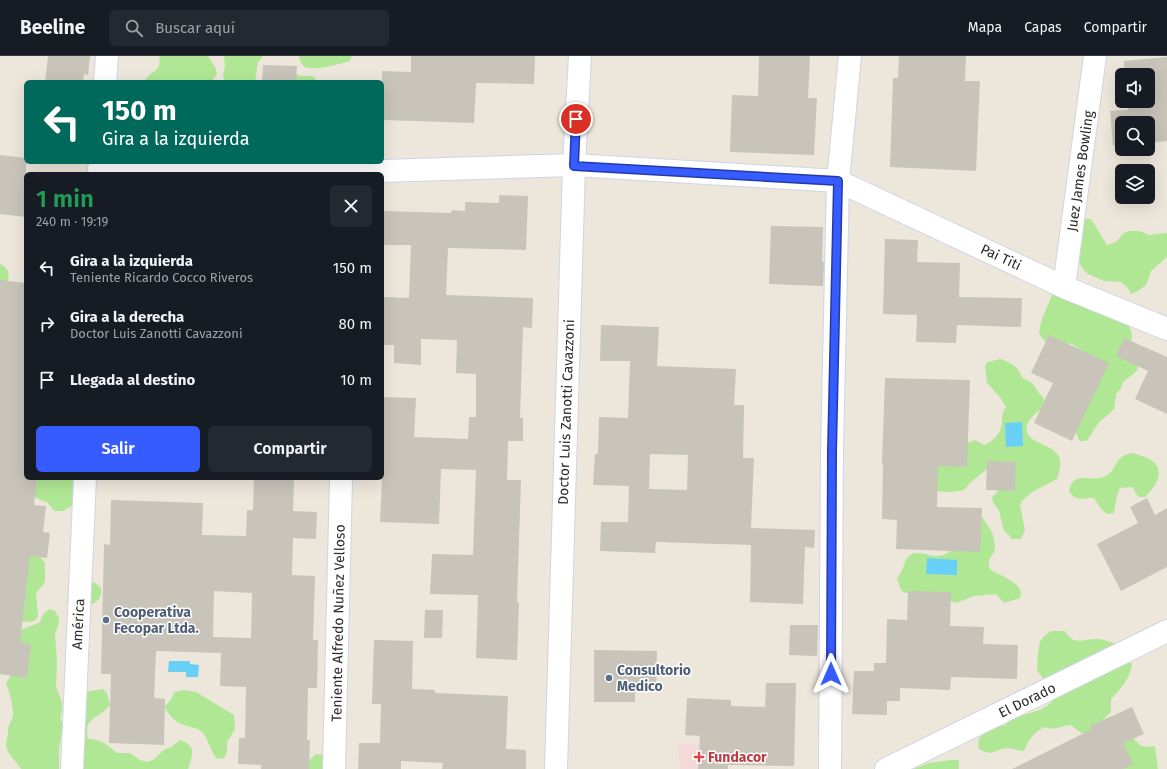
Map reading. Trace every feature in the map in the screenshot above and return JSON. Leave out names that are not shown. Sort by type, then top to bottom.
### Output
[{"type":"street","points":[[105,80],[107,56]]},
{"type":"street","name":"Doctor Luis Zanotti Cavazzoni","points":[[556,769],[574,166],[580,56]]},
{"type":"street","points":[[830,769],[832,444],[838,181],[850,56]]},
{"type":"street","name":"Juez James Bowling","points":[[1064,287],[1095,56]]},
{"type":"street","points":[[381,172],[574,166],[838,181]]},
{"type":"street","points":[[99,168],[299,172]]},
{"type":"street","name":"Pai Titi","points":[[838,181],[1064,287],[1167,329]]},
{"type":"street","name":"América","points":[[72,769],[85,480]]},
{"type":"street","name":"Teniente Alfredo Nuñez Velloso","points":[[334,769],[341,480]]},
{"type":"street","name":"El Dorado","points":[[886,769],[1167,631]]},
{"type":"shaded area","name":"Fundacor","points":[[713,736],[720,769],[680,769],[678,745],[699,744],[699,737]]},
{"type":"green space","points":[[159,56],[208,56],[216,69],[217,74],[212,80],[145,80],[158,68],[160,61]]},
{"type":"green space","points":[[224,56],[263,56],[258,62],[255,80],[224,80],[223,76],[225,66]]},
{"type":"green space","points":[[299,56],[352,56],[350,61],[328,67],[310,68],[304,66]]},
{"type":"green space","points":[[292,73],[301,76],[315,77],[316,80],[282,80]]},
{"type":"green space","points":[[1083,219],[1091,219],[1107,245],[1116,242],[1124,233],[1128,231],[1139,231],[1149,235],[1167,233],[1167,257],[1151,271],[1146,285],[1131,294],[1127,287],[1121,282],[1104,281],[1088,274],[1082,268],[1078,259]]},
{"type":"green space","points":[[0,264],[7,269],[9,276],[7,282],[0,286]]},
{"type":"green space","points":[[1057,292],[1128,325],[1132,333],[1131,342],[1139,359],[1137,371],[1123,382],[1121,388],[1116,394],[1114,409],[1099,422],[1086,441],[1079,441],[1073,424],[1085,353],[1066,343],[1051,347],[1042,338],[1039,332],[1042,319],[1052,295]]},
{"type":"green space","points":[[1000,359],[1014,366],[1021,374],[1022,378],[1033,384],[1043,397],[1046,406],[1036,413],[1028,422],[1027,432],[1030,437],[1055,451],[1060,462],[1057,479],[1032,492],[1020,505],[1025,530],[1021,539],[1011,539],[1004,531],[999,511],[993,502],[992,497],[1004,485],[987,469],[964,490],[952,492],[934,491],[905,468],[975,440],[984,445],[996,437],[1001,427],[1002,415],[1006,407],[1000,397],[987,383],[985,366],[988,362]]},
{"type":"green space","points":[[1133,453],[1151,460],[1156,464],[1158,469],[1159,474],[1156,484],[1145,497],[1139,497],[1133,487],[1120,488],[1114,513],[1107,514],[1101,509],[1094,498],[1080,499],[1072,495],[1069,491],[1074,481],[1078,479],[1098,478],[1108,475],[1118,460],[1126,454]]},
{"type":"green space","points":[[27,480],[72,480],[74,490],[72,506],[63,511],[54,511],[48,503],[32,496]]},
{"type":"green space","points":[[977,517],[983,518],[994,537],[995,550],[989,560],[991,570],[1012,581],[1021,593],[1020,598],[1004,603],[996,594],[974,596],[956,603],[920,592],[905,593],[901,590],[897,578],[907,558],[915,553],[936,556],[951,551]]},
{"type":"green space","points":[[0,551],[40,557],[45,563],[45,581],[36,593],[37,619],[30,622],[20,622]]},
{"type":"green space","points":[[94,582],[101,588],[101,594],[97,601],[89,605],[87,620],[90,624],[89,632],[85,634],[76,611],[67,603],[68,592],[87,583]]},
{"type":"green space","points":[[50,609],[55,611],[59,618],[58,627],[55,633],[57,661],[56,687],[62,702],[62,712],[60,717],[63,726],[59,748],[59,769],[21,769],[10,755],[6,747],[8,728],[13,718],[13,713],[6,683],[12,674],[20,630],[39,623],[44,613]]},
{"type":"green space","points":[[1051,631],[1065,631],[1072,639],[1080,641],[1100,639],[1114,643],[1111,651],[1044,680],[1037,670],[1038,653],[1040,642],[1043,637]]},
{"type":"green space","points":[[1132,663],[1130,673],[1125,682],[1111,699],[1111,712],[1089,733],[1081,733],[1071,725],[1055,728],[1045,727],[1037,731],[1024,751],[1004,748],[988,753],[979,749],[978,743],[980,737],[991,729],[1005,725],[1011,720],[1020,716],[1040,710],[1058,696],[1119,665]]},
{"type":"green space","points":[[103,689],[107,694],[110,705],[106,710],[90,722],[87,732],[88,739],[104,743],[117,753],[130,753],[140,760],[147,762],[153,760],[164,750],[180,740],[190,745],[192,749],[192,756],[188,769],[71,769],[74,694]]},
{"type":"green space","points":[[184,690],[196,692],[234,715],[235,729],[227,742],[227,752],[224,758],[217,759],[202,732],[178,723],[164,707],[170,701],[175,692]]},
{"type":"green space","points":[[1105,734],[1133,738],[1140,745],[1145,747],[1155,746],[1158,769],[1107,769]]},
{"type":"green space","points":[[316,754],[324,755],[330,769],[299,769]]},
{"type":"green space","points":[[959,760],[959,769],[913,769],[929,763]]},
{"type":"water","points":[[1022,422],[1023,446],[1006,447],[1005,423]]},
{"type":"water","points":[[927,558],[957,560],[957,575],[926,574]]},
{"type":"water","points":[[169,661],[190,661],[190,664],[199,665],[198,677],[186,677],[186,672],[168,672]]},
{"type":"building","points":[[48,56],[90,56],[88,75],[84,74],[83,80],[45,80]]},
{"type":"building","points":[[411,56],[535,56],[534,84],[476,83],[474,123],[384,120],[384,80],[382,80],[382,71],[411,72]]},
{"type":"building","points":[[759,56],[810,56],[808,98],[817,98],[814,155],[730,152],[732,95],[758,96]]},
{"type":"building","points":[[899,56],[966,56],[965,81],[980,81],[976,171],[890,167],[893,78],[898,78]]},
{"type":"building","points":[[1167,57],[1167,141],[1155,142],[1155,116],[1115,116],[1115,146],[1113,146],[1110,111],[1128,110],[1128,108],[1155,108],[1155,68],[1124,68],[1124,61]]},
{"type":"building","points":[[263,65],[297,66],[296,80],[262,80]]},
{"type":"building","points":[[0,155],[24,158],[26,172],[24,172],[24,217],[0,214]]},
{"type":"building","points":[[499,195],[528,196],[526,250],[448,248],[446,295],[533,298],[532,328],[523,327],[520,418],[523,418],[523,441],[508,441],[507,480],[521,480],[517,602],[519,602],[517,660],[476,658],[478,595],[430,594],[432,554],[473,555],[476,470],[441,469],[439,524],[380,522],[382,480],[384,480],[384,397],[416,398],[414,437],[468,439],[469,417],[476,417],[476,374],[456,373],[457,340],[421,339],[421,365],[394,363],[394,345],[384,345],[384,297],[409,298],[411,245],[384,245],[384,211],[451,213],[452,210],[465,211],[465,202],[499,203]]},
{"type":"building","points":[[771,226],[823,227],[823,286],[769,284]]},
{"type":"building","points":[[885,239],[918,240],[917,262],[960,263],[959,297],[1022,298],[1021,327],[957,325],[956,343],[916,342],[917,315],[883,314]]},
{"type":"building","points":[[0,280],[24,283],[24,480],[37,480],[34,505],[46,506],[43,532],[50,533],[47,558],[30,556],[20,642],[31,644],[27,678],[0,674]]},
{"type":"building","points":[[601,325],[659,327],[657,366],[736,369],[734,405],[744,405],[743,458],[754,458],[751,528],[815,530],[814,548],[805,547],[803,604],[750,602],[751,545],[656,542],[655,553],[600,551],[601,522],[628,522],[629,486],[593,485],[595,454],[598,454],[599,417],[628,418],[630,361],[600,361]],"holes":[[[650,454],[688,455],[687,490],[649,489]]]},
{"type":"building","points":[[1049,335],[1109,363],[1072,441],[1034,423],[1053,383],[1031,373]]},
{"type":"building","points":[[1124,338],[1167,357],[1167,414],[1135,399],[1148,371],[1116,356]]},
{"type":"building","points":[[885,378],[970,380],[967,467],[938,466],[937,507],[982,508],[980,552],[896,549],[897,520],[882,519]]},
{"type":"building","points":[[987,461],[1016,462],[1015,491],[986,490]]},
{"type":"building","points":[[254,480],[294,480],[293,511],[317,512],[316,539],[293,538],[292,575],[315,576],[313,640],[318,640],[317,688],[308,688],[307,740],[310,740],[309,769],[261,769],[261,765],[238,764],[239,738],[245,738],[246,687],[220,686],[221,653],[156,651],[154,698],[165,699],[164,745],[109,743],[111,674],[101,674],[104,544],[110,545],[111,500],[203,503],[202,535],[246,536],[247,510],[253,510]],"holes":[[[214,591],[252,593],[251,638],[213,637]]]},
{"type":"building","points":[[1147,498],[1155,515],[1167,508],[1167,567],[1121,591],[1097,544],[1138,523],[1130,507]]},
{"type":"building","points":[[908,591],[951,592],[950,626],[984,627],[983,644],[1018,645],[1017,679],[951,677],[950,690],[900,688],[900,701],[887,701],[887,715],[852,714],[854,671],[874,671],[874,663],[886,663],[887,619],[907,620]]},
{"type":"building","points":[[425,610],[443,610],[442,638],[424,638]]},
{"type":"building","points":[[790,625],[818,625],[817,656],[789,655]]},
{"type":"building","points":[[374,640],[413,641],[412,689],[435,690],[435,693],[508,696],[506,749],[526,750],[526,769],[442,769],[443,763],[401,761],[401,769],[358,769],[359,743],[380,743],[381,704],[372,704]]},
{"type":"building","points":[[594,650],[657,651],[656,690],[635,690],[635,702],[594,702]]},
{"type":"building","points":[[766,683],[796,683],[794,766],[728,765],[728,769],[698,769],[700,736],[685,735],[687,698],[731,700],[731,706],[765,707]]},
{"type":"building","points":[[1132,707],[1144,734],[1123,743],[1133,764],[1123,769],[1012,769],[1092,729],[1090,726]]},
{"type":"place","name":"Cooperativa Fecopar Ltda.","points":[[106,620]]},
{"type":"place","name":"Consultorio Medico","points":[[609,678]]},
{"type":"place","name":"Fundacor","points":[[699,757]]},
{"type":"route","points":[[576,119],[574,166],[838,181],[832,452],[831,674]]}]
